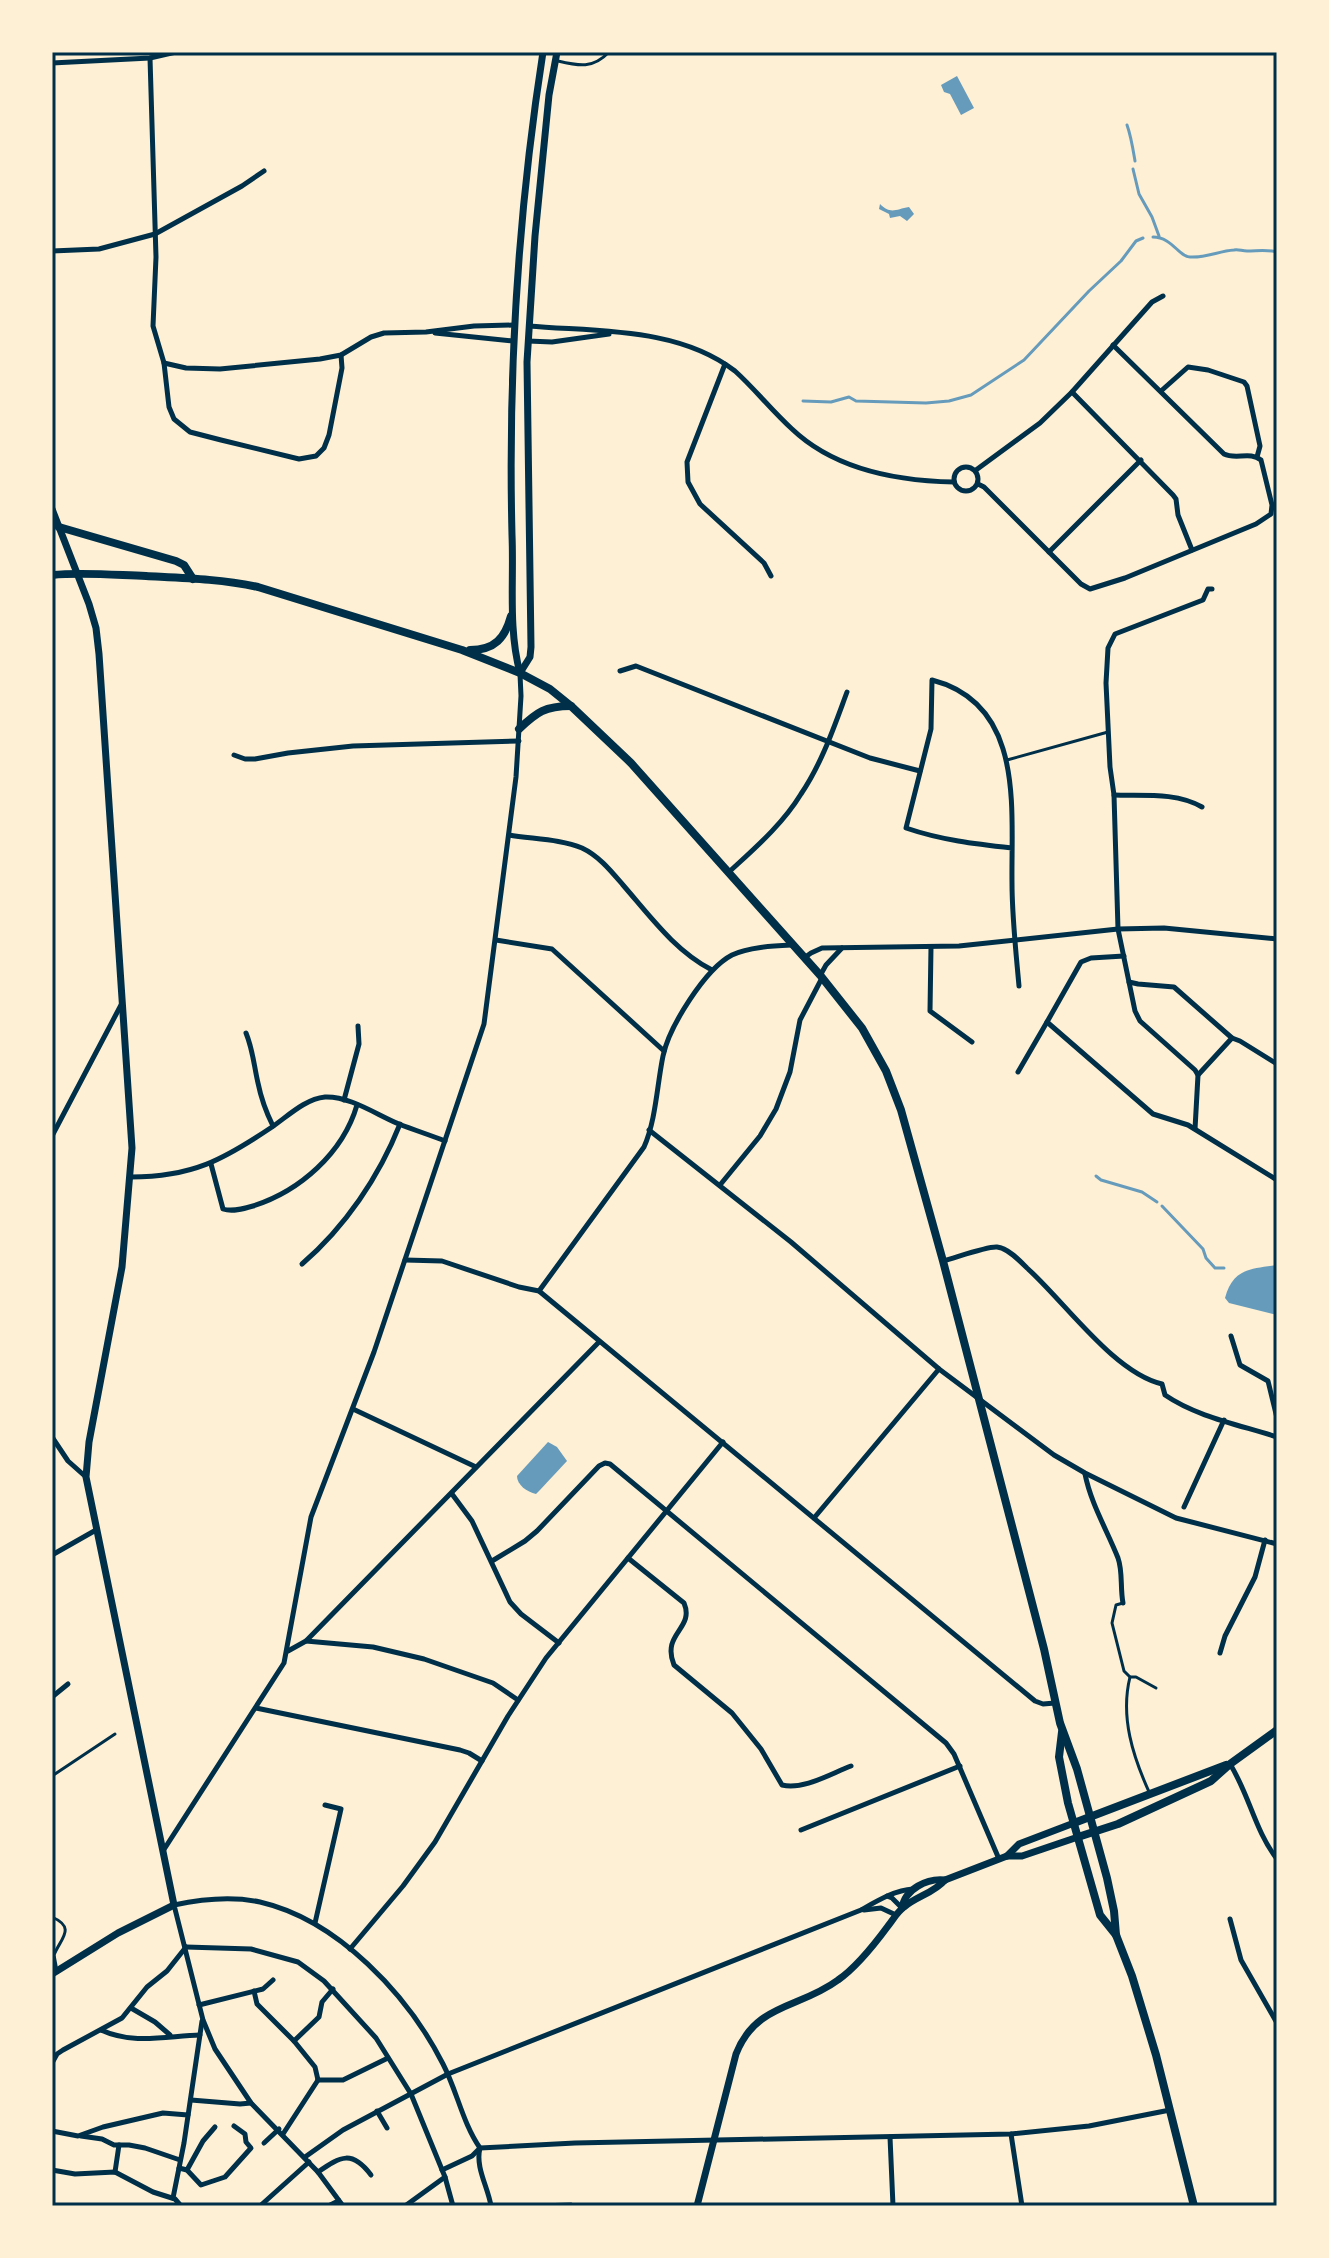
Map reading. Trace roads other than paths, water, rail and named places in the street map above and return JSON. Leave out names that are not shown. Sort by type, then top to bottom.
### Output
[{"type":"main road","points":[[59,527],[176,561],[184,565],[193,579]]},
{"type":"main road","points":[[52,575],[193,579],[258,587],[462,650],[520,673],[550,689],[631,763],[821,977],[862,1028],[886,1071],[901,1110],[1044,1649],[1062,1732],[1073,1756],[1094,1832],[1114,1911],[1116,1935],[1139,1997],[1194,2206]]},
{"type":"main road","points":[[462,650],[480,650],[499,641],[507,631],[511,616]]},
{"type":"main road","points":[[519,729],[539,711],[554,706],[571,706]]},
{"type":"main road","points":[[1078,1837],[1118,1824],[1211,1781],[1277,1730]]},
{"type":"main road","points":[[1062,1732],[1059,1757],[1074,1823],[1100,1915],[1116,1935]]},
{"type":"main road","points":[[1074,1823],[1230,1764]]},
{"type":"street","points":[[52,63],[150,58],[176,52]]},
{"type":"street","points":[[162,1852],[280,1671],[287,1652],[311,1517],[353,1409],[484,1024],[519,741],[520,673],[511,616],[513,341],[520,232],[540,53],[556,56],[549,95],[535,236],[526,375],[531,647],[530,657],[520,673]]},
{"type":"street","points":[[150,58],[155,234],[153,326],[164,363],[169,407],[174,419],[186,430],[273,453],[305,459],[316,456],[327,442],[342,368],[341,355]]},
{"type":"street","points":[[52,251],[99,249],[155,234],[264,171]]},
{"type":"street","points":[[976,470],[1040,423],[1072,392],[1152,302],[1163,296]]},
{"type":"street","points":[[164,363],[186,368],[220,369],[320,359],[341,355],[376,335],[474,326],[514,325],[640,334],[677,343],[725,364],[754,388],[791,429],[828,455],[863,470],[954,482],[963,491],[972,490],[978,484],[979,477],[972,467],[962,467],[955,473],[954,482]]},
{"type":"street","points":[[426,332],[552,342],[622,333]]},
{"type":"street","points":[[978,484],[1081,584],[1090,589],[1125,578],[1256,524],[1271,514],[1264,465],[1257,457],[1224,454],[1113,345]]},
{"type":"street","points":[[725,364],[687,462],[687,477],[700,504],[764,563],[771,576]]},
{"type":"street","points":[[1161,391],[1188,367],[1244,382],[1260,446],[1257,457]]},
{"type":"street","points":[[1072,392],[1176,499],[1178,515],[1192,550]]},
{"type":"street","points":[[1049,552],[1141,460]]},
{"type":"street","points":[[52,509],[96,628],[131,1119],[131,1177],[122,1267],[90,1438],[86,1477],[162,1852],[203,2020],[215,2049],[251,2103],[307,2159],[341,2203],[327,2206]]},
{"type":"street","points":[[1195,1129],[1198,1075],[1138,1019],[1118,929],[1114,795],[1106,683],[1108,648],[1114,636],[1203,600],[1208,589],[1212,589]]},
{"type":"street","points":[[620,671],[636,666],[870,758],[920,771]]},
{"type":"street","points":[[1012,848],[957,842],[906,828],[931,729],[932,680],[960,691],[982,709],[998,734],[1007,760],[1010,782],[1019,986]]},
{"type":"street","points":[[729,872],[790,811],[810,780],[847,692]]},
{"type":"street","points":[[234,755],[255,759],[353,746],[519,741]]},
{"type":"street","points":[[1114,795],[1167,796],[1188,799],[1202,807]]},
{"type":"street","points":[[509,835],[571,844],[594,855],[668,936],[689,956],[712,970]]},
{"type":"street","points":[[804,958],[822,948],[931,947],[1118,929],[1164,928],[1277,939]]},
{"type":"street","points":[[496,940],[552,949],[664,1051]]},
{"type":"street","points":[[539,1291],[644,1147],[664,1051],[679,1019],[712,970],[740,952],[793,945]]},
{"type":"street","points":[[931,947],[930,1011],[972,1042]]},
{"type":"street","points":[[720,1185],[760,1136],[776,1109],[790,1072],[800,1020],[826,965],[842,948]]},
{"type":"street","points":[[1018,1072],[1081,962],[1091,958],[1124,956]]},
{"type":"street","points":[[1129,982],[1174,987],[1232,1038],[1277,1064]]},
{"type":"street","points":[[52,1136],[123,1000]]},
{"type":"street","points":[[1047,1022],[1153,1114],[1195,1129],[1277,1180]]},
{"type":"street","points":[[344,1100],[359,1044],[358,1026]]},
{"type":"street","points":[[246,1033],[253,1051],[261,1097],[273,1126]]},
{"type":"street","points":[[1198,1075],[1232,1038]]},
{"type":"street","points":[[131,1177],[156,1177],[211,1164],[315,1099],[326,1097],[344,1100],[445,1141]]},
{"type":"street","points":[[211,1164],[223,1209],[231,1211],[267,1201],[291,1189],[321,1163],[347,1130],[357,1105]]},
{"type":"street","points":[[302,1264],[320,1248],[360,1198],[400,1124]]},
{"type":"street","points":[[649,1130],[837,1280],[939,1369],[1035,1442],[1085,1473],[1176,1518],[1277,1544]]},
{"type":"street","points":[[943,1261],[994,1247],[1004,1249],[1054,1293],[1112,1356],[1148,1380],[1162,1384],[1165,1395],[1175,1402],[1277,1436]]},
{"type":"street","points":[[405,1260],[442,1261],[539,1291],[1035,1701],[1055,1703]]},
{"type":"street","points":[[1231,1336],[1240,1365],[1268,1381],[1277,1418]]},
{"type":"street","points":[[287,1652],[306,1641],[599,1342]]},
{"type":"street","points":[[814,1518],[939,1369]]},
{"type":"street","points":[[353,1409],[476,1467]]},
{"type":"street","points":[[1184,1507],[1224,1420]]},
{"type":"street","points":[[52,1437],[68,1461],[86,1477]]},
{"type":"street","points":[[350,1949],[435,1842],[518,1700],[559,1643],[723,1442]]},
{"type":"street","points":[[492,1561],[537,1531],[605,1463],[613,1466],[946,1743],[1003,1857]]},
{"type":"street","points":[[1085,1473],[1089,1495],[1119,1561],[1123,1603]]},
{"type":"street","points":[[451,1493],[472,1521],[510,1602],[559,1643]]},
{"type":"street","points":[[52,1555],[97,1529]]},
{"type":"street","points":[[1220,1653],[1225,1636],[1255,1577],[1265,1540]]},
{"type":"street","points":[[628,1558],[684,1603],[685,1620],[671,1644],[674,1665],[732,1713],[761,1749],[782,1785],[793,1788],[851,1766]]},
{"type":"street","points":[[306,1641],[373,1647],[424,1659],[493,1683],[518,1700]]},
{"type":"street","points":[[52,1697],[68,1684]]},
{"type":"street","points":[[256,1708],[460,1750],[482,1761]]},
{"type":"street","points":[[1230,1764],[1242,1782],[1260,1833],[1277,1859]]},
{"type":"street","points":[[801,1830],[960,1766]]},
{"type":"street","points":[[315,1923],[341,1809],[325,1805]]},
{"type":"street","points":[[260,2206],[267,2204],[307,2159],[343,2130],[448,2074],[861,1910],[887,1896],[914,1889],[935,1879],[945,1880],[1003,1857],[1019,1844],[1074,1823]]},
{"type":"street","points":[[1003,1857],[1022,1856],[1078,1837]]},
{"type":"street","points":[[697,2206],[736,2054],[750,2028],[772,2012],[827,1987],[845,1975],[899,1912],[945,1880]]},
{"type":"street","points":[[899,1912],[903,1901],[914,1889]]},
{"type":"street","points":[[887,1896],[892,1898],[899,1912]]},
{"type":"street","points":[[54,1972],[118,1933],[174,1905],[212,1899],[246,1900],[286,1910],[315,1923],[350,1949],[379,1977],[402,2002],[426,2037],[448,2074],[480,2148],[477,2159],[491,2206]]},
{"type":"street","points":[[861,1910],[881,1908],[899,1912]]},
{"type":"street","points":[[1230,1919],[1241,1960],[1277,2023]]},
{"type":"street","points":[[186,1947],[251,1949],[275,1955],[304,1965],[333,1989],[376,2038],[411,2094],[445,2177],[453,2206]]},
{"type":"street","points":[[52,2063],[63,2050],[122,2018],[186,1947]]},
{"type":"street","points":[[199,2005],[263,1989],[273,1980]]},
{"type":"street","points":[[294,2041],[319,2017],[322,2002],[333,1989]]},
{"type":"street","points":[[234,2126],[245,2134],[246,2142],[254,2151],[281,2132],[318,2080],[315,2067],[257,2004],[254,1991]]},
{"type":"street","points":[[131,2008],[170,2035]]},
{"type":"street","points":[[173,2198],[203,2020]]},
{"type":"street","points":[[101,2030],[113,2036],[139,2039],[200,2035]]},
{"type":"street","points":[[318,2080],[343,2080],[388,2058]]},
{"type":"street","points":[[191,2100],[251,2103]]},
{"type":"street","points":[[442,2170],[472,2156],[480,2148],[575,2143],[1011,2134],[1089,2126],[1170,2110]]},
{"type":"street","points":[[377,2111],[387,2128]]},
{"type":"street","points":[[78,2136],[137,2119],[167,2114],[188,2115]]},
{"type":"street","points":[[102,2139],[103,2127]]},
{"type":"street","points":[[187,2170],[203,2141],[215,2127]]},
{"type":"street","points":[[52,2131],[137,2146],[180,2160]]},
{"type":"street","points":[[1011,2134],[1022,2206]]},
{"type":"street","points":[[890,2137],[893,2206]]},
{"type":"street","points":[[115,2172],[119,2145]]},
{"type":"street","points":[[179,2168],[187,2170],[201,2185],[225,2177],[251,2148]]},
{"type":"street","points":[[318,2172],[337,2159],[350,2158],[360,2162],[371,2175]]},
{"type":"street","points":[[52,2170],[75,2174],[115,2172],[153,2192],[173,2198],[178,2206]]},
{"type":"street","points":[[405,2206],[445,2177]]},
{"type":"lane","points":[[556,56],[579,66],[588,66],[609,52]]},
{"type":"lane","points":[[1007,760],[1108,732]]},
{"type":"lane","points":[[1123,1603],[1116,1605],[1112,1623],[1124,1671],[1130,1677],[1156,1688]]},
{"type":"lane","points":[[1130,1677],[1126,1707],[1129,1737],[1150,1794]]},
{"type":"lane","points":[[52,1776],[115,1734]]},
{"type":"lane","points":[[52,1917],[64,1926],[66,1936],[55,1951],[54,1972]]},
{"type":"lane","points":[[539,2205],[572,2203]]},
{"type":"water","points":[[957,76],[974,108],[961,115],[950,94],[944,92],[941,85]]},
{"type":"water","points":[[880,204],[891,210],[909,207],[914,214],[907,221],[900,216],[890,218],[889,214],[879,209]]},
{"type":"water","points":[[1277,1265],[1277,1315],[1229,1303],[1225,1298],[1238,1275],[1251,1269]]},
{"type":"water","points":[[548,1442],[557,1447],[567,1461],[536,1494],[529,1492],[517,1476]]},
{"type":"waterway","points":[[1127,125],[1135,161]]},
{"type":"waterway","points":[[1133,169],[1139,194],[1159,236]]},
{"type":"waterway","points":[[1153,237],[1165,240],[1190,257],[1236,250],[1277,252]]},
{"type":"waterway","points":[[803,401],[831,402],[849,397],[856,401],[926,403],[971,395],[1024,360],[1121,261],[1136,241],[1143,238]]},
{"type":"waterway","points":[[1096,1176],[1142,1192],[1157,1202]]},
{"type":"waterway","points":[[1162,1206],[1203,1249],[1215,1268],[1224,1268]]}]
